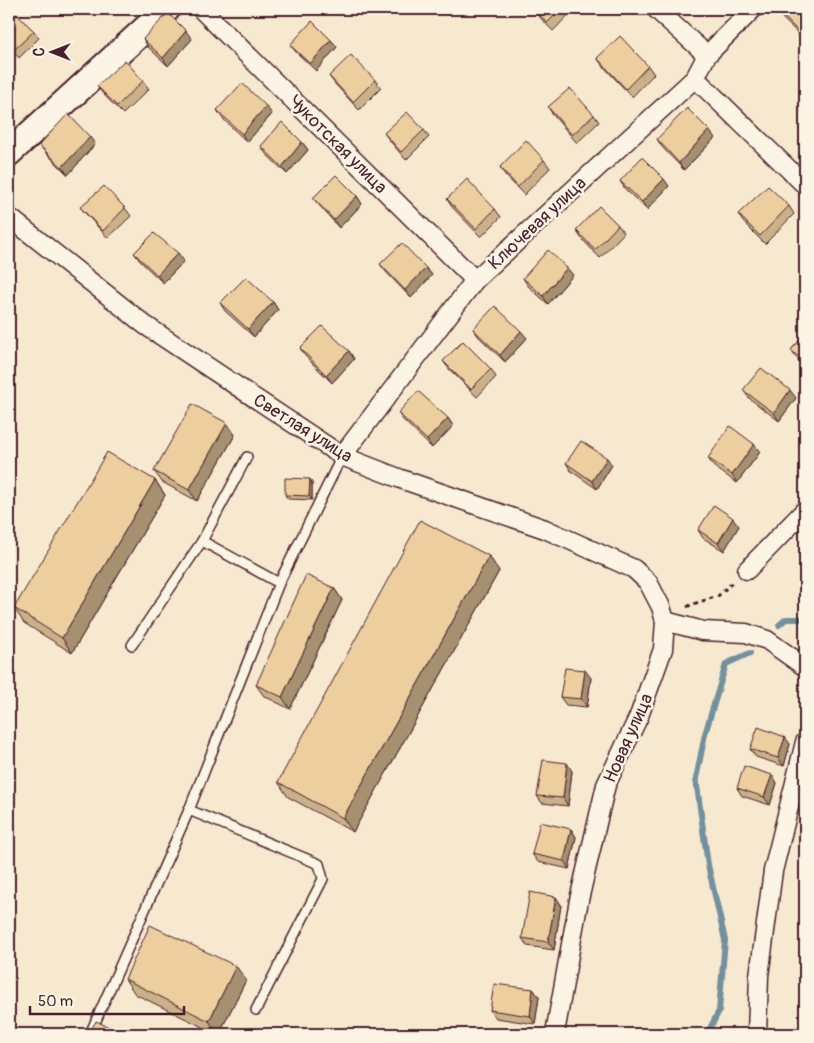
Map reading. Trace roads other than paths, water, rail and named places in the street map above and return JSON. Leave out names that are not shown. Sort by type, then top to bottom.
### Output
[{"type":"street","points":[[9,153],[167,9]]},
{"type":"street","name":"Чукотская улица","points":[[200,9],[475,280]]},
{"type":"street","points":[[656,9],[707,55]]},
{"type":"street","name":"Ключевая улица","points":[[342,456],[475,280],[695,78],[707,55],[753,9]]},
{"type":"street","points":[[695,78],[805,185]]},
{"type":"street","name":"Светлая улица","points":[[9,217],[145,325],[342,456],[401,479],[545,529],[634,569],[648,582],[666,621]]},
{"type":"street","points":[[747,570],[805,510]]},
{"type":"street","points":[[666,621],[703,631],[746,633],[767,640],[805,667]]},
{"type":"street","name":"Новая улица","points":[[555,1033],[579,900],[606,785],[639,716],[654,676],[663,649],[666,621]]},
{"type":"street","points":[[757,1034],[759,976],[773,871],[805,742]]},
{"type":"lane","points":[[90,1034],[189,810],[279,583],[342,456]]},
{"type":"lane","points":[[132,645],[202,541],[247,457]]},
{"type":"lane","points":[[202,541],[279,583]]},
{"type":"lane","points":[[189,810],[319,864],[323,880],[256,1010]]},
{"type":"waterway","points":[[779,625],[786,619],[805,619]]},
{"type":"waterway","points":[[707,1034],[719,1011],[725,940],[708,865],[696,779],[705,734],[726,664],[750,653]]}]
